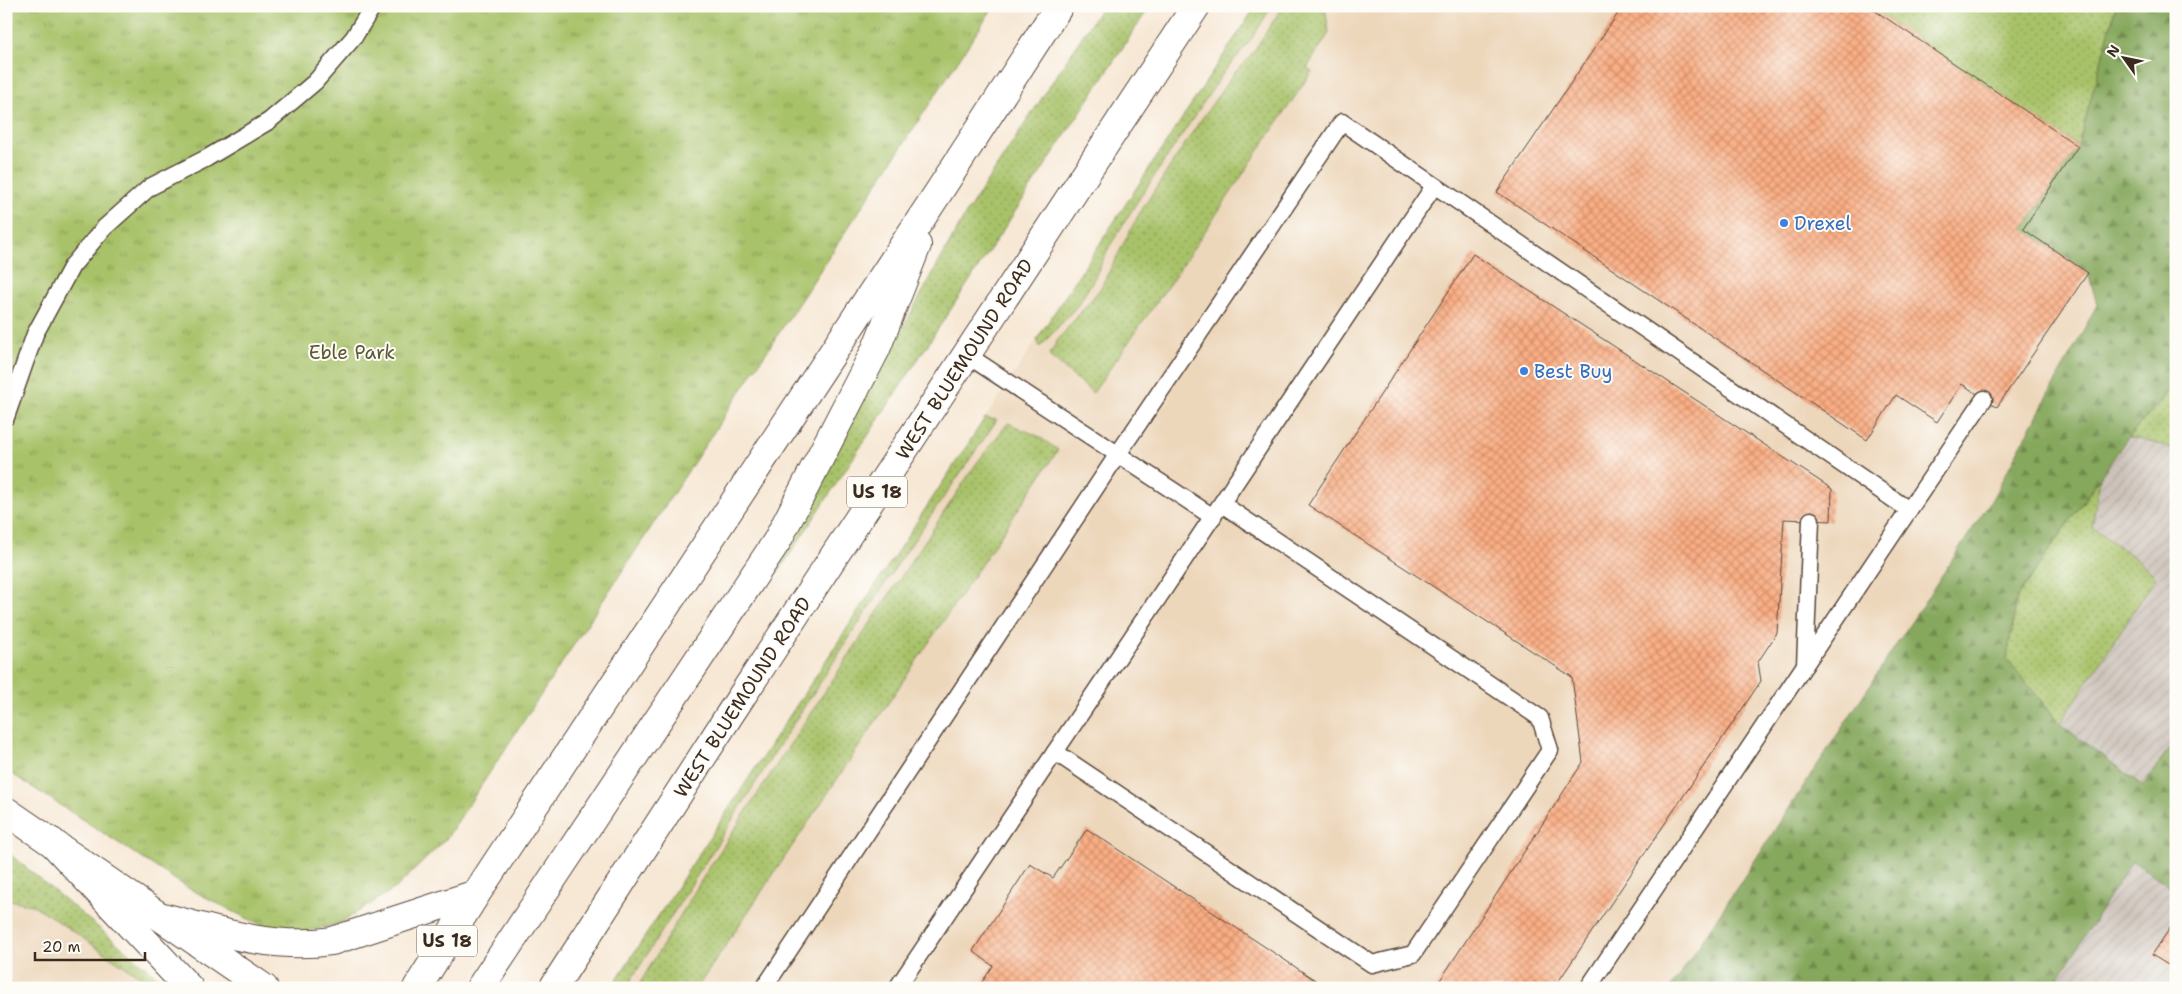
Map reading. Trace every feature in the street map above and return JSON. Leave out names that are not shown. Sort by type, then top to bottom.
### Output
[{"type":"main road","name":"US 18","points":[[417,988],[476,894],[1059,6]]},
{"type":"main road","name":"WEST BLUEMOUND ROAD","points":[[557,985],[730,714],[1196,6]]},
{"type":"main road","points":[[480,988],[777,541],[876,349],[938,193]]},
{"type":"main road","points":[[6,811],[264,988]]},
{"type":"main road","points":[[52,842],[189,988]]},
{"type":"main road","points":[[163,917],[235,937],[278,943],[308,944],[332,940],[476,894]]},
{"type":"lane","points":[[6,416],[35,334],[72,266],[104,228],[150,187],[207,158],[269,121],[315,82],[354,37],[373,6]]},
{"type":"lane","points":[[764,988],[1118,454],[1342,122],[1909,510]]},
{"type":"lane","points":[[898,988],[1434,186]]},
{"type":"lane","points":[[967,355],[1118,454],[1217,511],[1540,718],[1550,750],[1413,954],[1372,964],[1056,752]]},
{"type":"lane","points":[[1588,988],[1984,399]]},
{"type":"lane","points":[[1805,665],[1811,520]]},
{"type":"path","points":[[6,979],[20,988]]},
{"type":"shaded area","points":[[1256,6],[2176,6],[2176,228],[1679,988],[611,988]]},
{"type":"shaded area","points":[[2176,228],[2176,988],[1679,988]]},
{"type":"shaded area","points":[[6,864],[163,988],[6,988]]},
{"type":"green space","name":"Eble Park","points":[[6,6],[994,6],[446,839],[397,887],[342,922],[302,933],[267,927],[188,888],[6,770]]},
{"type":"green space","points":[[1102,6],[1150,6],[779,571],[771,566],[964,217]]},
{"type":"green space","points":[[1256,6],[1272,6],[1251,40],[1224,72],[1137,202],[1108,249],[1095,277],[1079,304],[1040,347],[1037,339]]},
{"type":"green space","points":[[1283,6],[1325,6],[1329,33],[1307,68],[1312,71],[1179,270],[1093,393],[1049,356],[1057,341],[1100,289],[1139,214],[1198,124],[1234,73],[1250,57]]},
{"type":"green space","points":[[1868,6],[2116,6],[2078,146]]},
{"type":"green space","points":[[2116,6],[2176,6],[2176,384],[2128,437],[2017,597],[2007,659],[2060,724],[2143,786],[2176,738],[2176,890],[2132,861],[2052,988],[1671,988],[1992,499],[2097,305],[2088,272],[2023,229],[2078,146]]},
{"type":"green space","points":[[2176,384],[2176,451],[2155,443],[2128,437]]},
{"type":"green space","points":[[985,418],[997,420],[899,562],[789,730],[626,988],[611,988]]},
{"type":"green space","points":[[1008,423],[1038,436],[1058,450],[697,988],[637,988],[707,871],[808,717],[976,464]]},
{"type":"green space","points":[[2100,478],[2092,527],[2139,561],[2156,577],[2060,724],[2007,659],[2017,597]]},
{"type":"green space","points":[[6,851],[171,988],[157,988],[35,906],[6,899]]},
{"type":"building","name":"Drexel","points":[[1623,6],[1868,6],[2078,146],[2023,229],[2088,273],[1997,407],[1962,384],[1937,422],[1896,395],[1867,440],[1497,192]]},
{"type":"building","name":"Best Buy","points":[[1473,254],[1832,489],[1831,521],[1784,519],[1777,633],[1758,662],[1761,681],[1554,988],[1435,988],[1583,762],[1572,677],[1308,505]]},
{"type":"building","points":[[1087,829],[1327,988],[978,988],[993,966],[973,951],[1030,864],[1053,878]]},
{"type":"building","points":[[2176,919],[2176,970],[2152,955]]},
{"type":"place","name":"Drexel","points":[[1784,223]]},
{"type":"place","name":"Best Buy","points":[[1524,371]]}]
